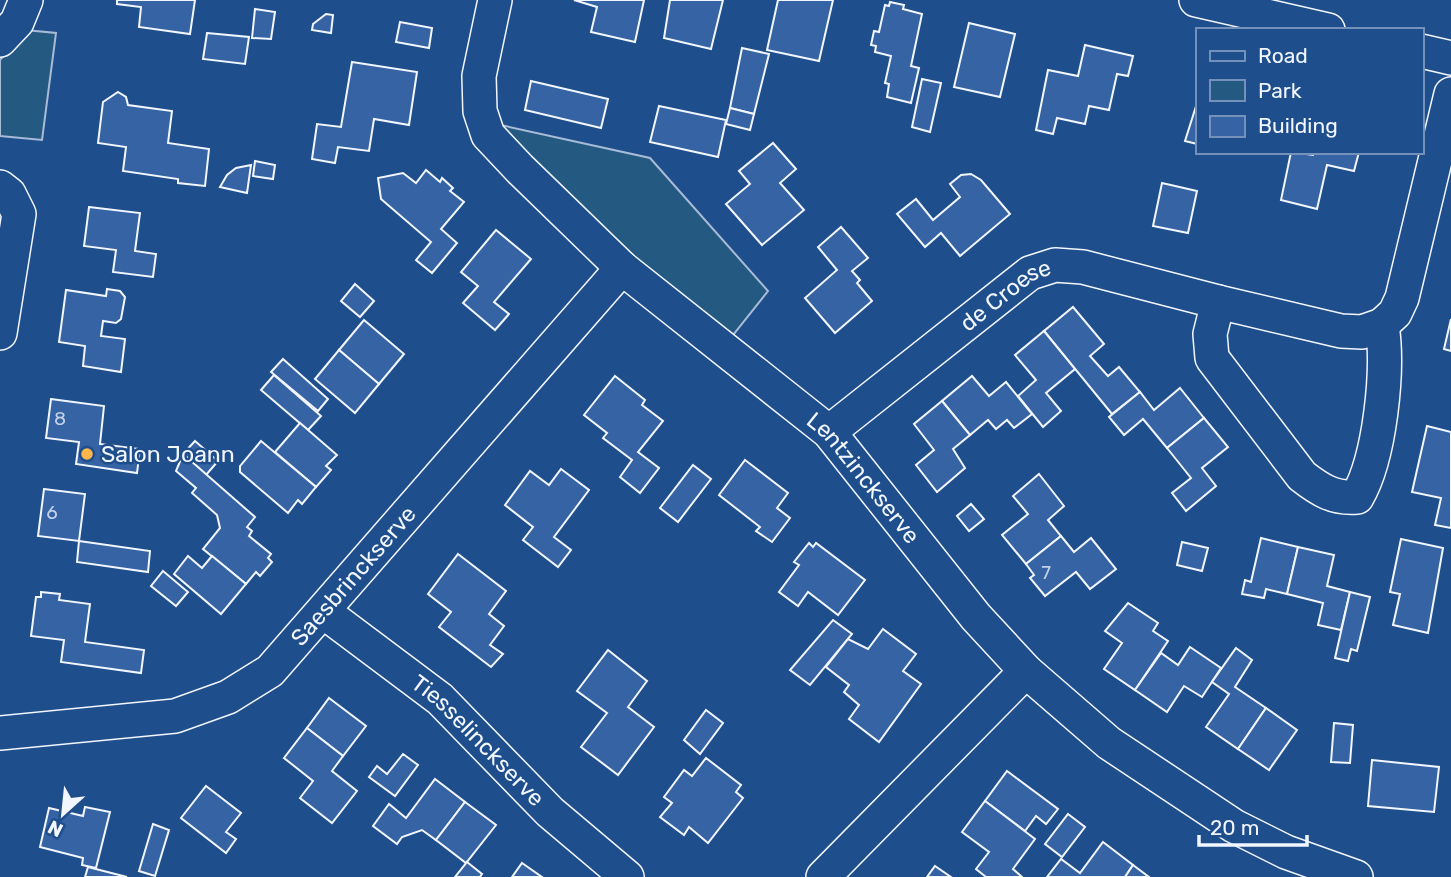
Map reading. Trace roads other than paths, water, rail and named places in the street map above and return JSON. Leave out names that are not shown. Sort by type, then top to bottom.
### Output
[{"type":"street","points":[[0,40],[17,22],[26,0]]},
{"type":"street","name":"Lentzinckserve","points":[[495,0],[479,76],[480,111],[488,135],[622,268],[829,432],[976,617],[1026,671],[1109,743],[1234,826],[1286,852],[1356,877]]},
{"type":"street","points":[[1196,0],[1319,28]]},
{"type":"street","points":[[1423,51],[1451,58]]},
{"type":"street","points":[[1217,302],[1209,344],[1219,369],[1302,476],[1340,498],[1357,497],[1366,481],[1384,384],[1382,325],[1395,313],[1402,298],[1451,94]]},
{"type":"street","points":[[0,187],[9,194],[19,214],[0,333]]},
{"type":"street","name":"de Croese","points":[[829,432],[1031,273],[1055,265],[1083,267],[1341,331],[1363,332],[1382,325]]},
{"type":"street","name":"Saesbrinckserve","points":[[0,733],[175,716],[228,697],[270,671],[622,268]]},
{"type":"street","name":"Tiesselinckserve","points":[[324,612],[440,699],[550,812],[627,877]]},
{"type":"street","points":[[823,877],[1026,671]]},
{"type":"place","name":"Salon Joann","points":[[87,454]]}]
